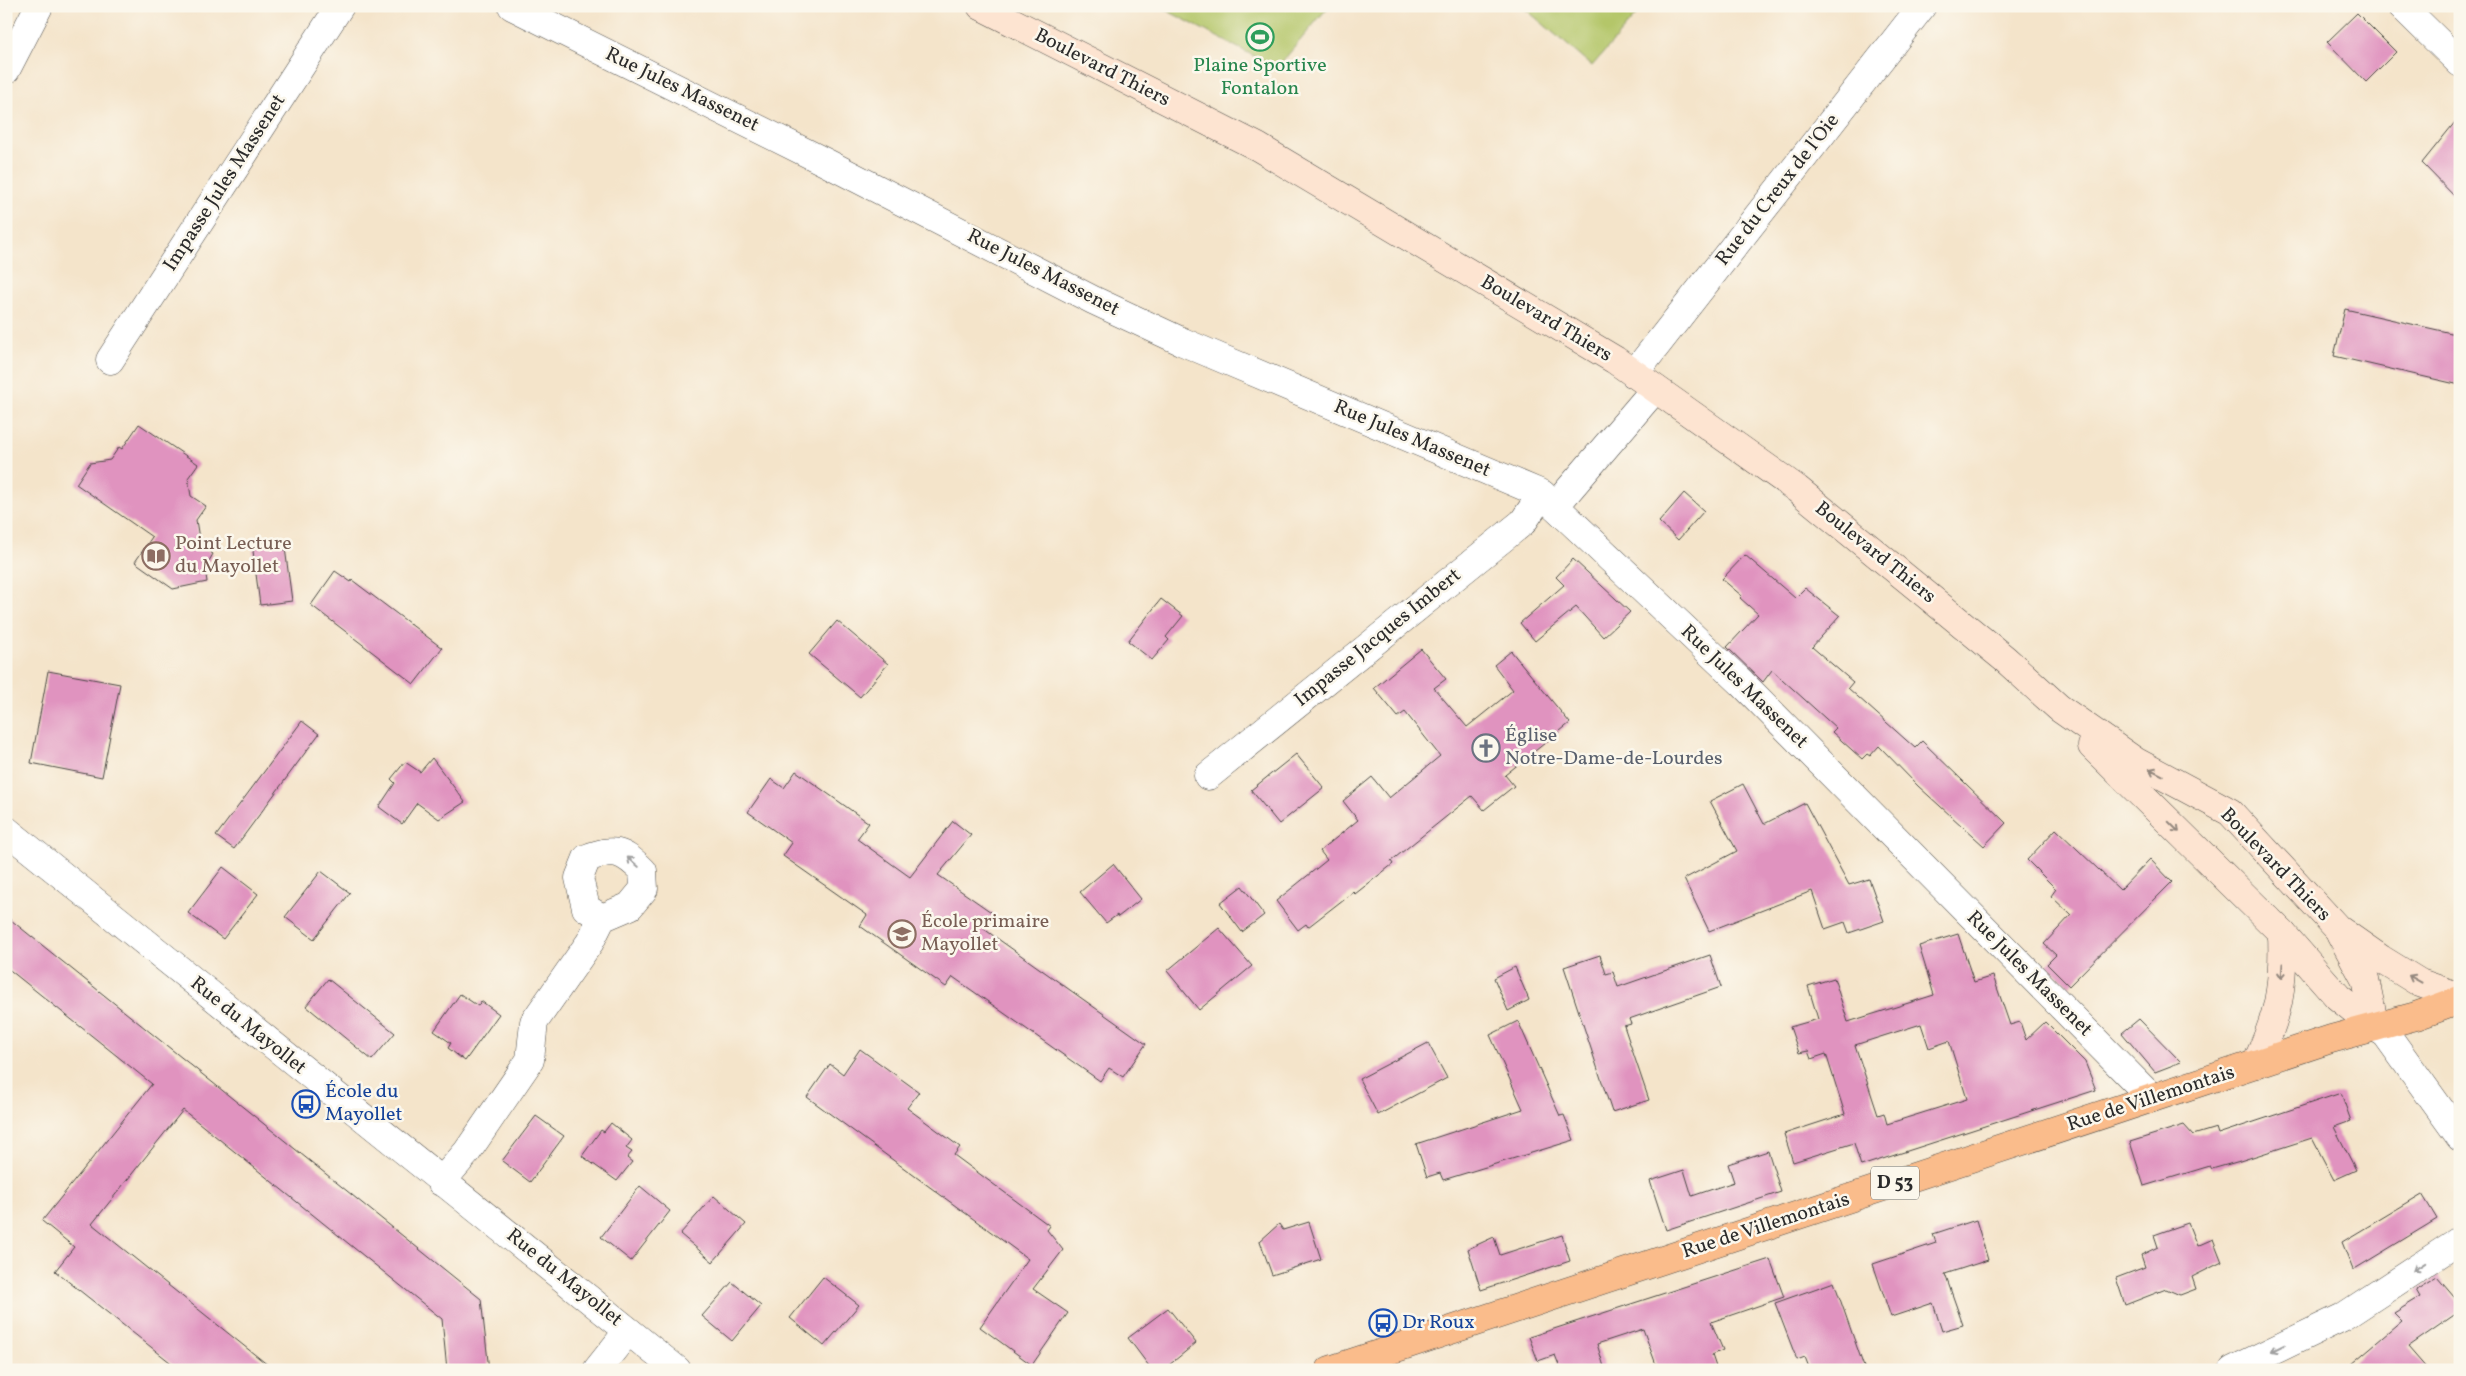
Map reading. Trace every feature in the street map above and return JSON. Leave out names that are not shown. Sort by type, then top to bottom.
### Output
[{"type":"main road","name":"Boulevard Thiers","points":[[981,6],[1258,147],[1607,355],[1797,489],[2005,659],[2059,708],[2105,761],[2282,933],[2338,997],[2375,1027]]},
{"type":"main road","name":"Boulevard Thiers","points":[[2059,708],[2134,761],[2230,812],[2338,929],[2420,983],[2460,999]]},
{"type":"main road","name":"Boulevard Thiers","points":[[2338,929],[2365,979],[2375,1027]]},
{"type":"main road","points":[[2256,1064],[2273,1027],[2280,998],[2283,965],[2282,933]]},
{"type":"main road","name":"Rue de Villemontais","points":[[1330,1370],[2152,1098],[2460,999]]},
{"type":"street","points":[[6,70],[39,6]]},
{"type":"street","name":"Impasse Jules Massenet","points":[[110,360],[340,6]]},
{"type":"street","name":"Rue Jules Massenet","points":[[512,6],[834,166],[1093,300],[1192,346],[1549,500],[1742,684],[2152,1098]]},
{"type":"street","name":"Rue du Creux de l'Oie","points":[[1549,500],[1645,382],[1922,6]]},
{"type":"street","points":[[2408,8],[2460,63]]},
{"type":"street","name":"Impasse Jacques Imbert","points":[[1208,776],[1549,500]]},
{"type":"street","name":"Rue du Mayollet","points":[[6,830],[441,1182],[678,1370]]},
{"type":"street","points":[[441,1182],[467,1152],[530,1060],[534,1022],[590,942],[602,918]]},
{"type":"street","points":[[2375,1027],[2386,1034],[2460,1137]]},
{"type":"street","points":[[2233,1370],[2343,1317],[2460,1240]]},
{"type":"street","points":[[597,1370],[628,1330]]},
{"type":"green space","name":"Plaine Sportive Fontalon","points":[[1158,6],[1329,6],[1277,68]]},
{"type":"green space","points":[[1522,6],[1644,6],[1592,66]]},
{"type":"building","points":[[2357,13],[2396,52],[2366,82],[2327,42]]},
{"type":"building","points":[[2460,116],[2460,202],[2422,163]]},
{"type":"building","points":[[2345,309],[2460,335],[2460,385],[2334,356]]},
{"type":"building","points":[[139,424],[198,464],[188,478],[191,496],[206,506],[196,520],[200,545],[213,554],[205,568],[207,582],[173,589],[135,562],[152,537],[76,484],[90,463],[110,460],[119,447],[122,449]]},
{"type":"building","points":[[1684,493],[1704,511],[1678,540],[1659,522]]},
{"type":"building","points":[[284,540],[292,601],[260,605],[252,543]]},
{"type":"building","points":[[1745,555],[1795,598],[1805,588],[1840,616],[1812,647],[1853,682],[1848,688],[1915,748],[1922,741],[2006,823],[1984,846],[1918,786],[1879,746],[1870,756],[1867,754],[1862,759],[1832,732],[1836,728],[1772,670],[1763,682],[1727,647],[1758,614],[1740,598],[1742,596],[1722,579]]},
{"type":"building","points":[[1573,559],[1630,612],[1603,637],[1576,607],[1535,641],[1520,623],[1564,585],[1556,577]]},
{"type":"building","points":[[335,571],[351,582],[352,580],[442,648],[414,684],[311,605]]},
{"type":"building","points":[[1161,599],[1183,616],[1166,637],[1169,640],[1152,660],[1128,641]]},
{"type":"building","points":[[837,621],[888,664],[860,697],[809,654]]},
{"type":"building","points":[[1421,649],[1446,679],[1434,688],[1467,727],[1513,690],[1494,665],[1511,651],[1570,723],[1505,775],[1514,786],[1484,810],[1472,796],[1391,861],[1393,864],[1355,894],[1353,892],[1308,927],[1306,924],[1298,930],[1276,901],[1327,860],[1320,851],[1358,820],[1343,801],[1372,777],[1389,798],[1440,756],[1405,712],[1398,717],[1374,688]]},
{"type":"building","points":[[48,671],[120,684],[102,777],[31,763]]},
{"type":"building","points":[[302,721],[319,734],[234,849],[216,836]]},
{"type":"building","points":[[1296,754],[1324,788],[1279,824],[1251,790]]},
{"type":"building","points":[[432,758],[465,802],[439,819],[417,803],[402,824],[379,807],[395,783],[391,779],[405,762],[420,772]]},
{"type":"building","points":[[796,771],[869,823],[857,839],[910,877],[953,821],[971,835],[938,875],[994,914],[984,929],[1146,1044],[1123,1077],[1109,1068],[1100,1081],[953,977],[946,987],[860,926],[867,915],[783,856],[792,843],[748,812],[771,779],[784,788]]},
{"type":"building","points":[[1743,784],[1764,824],[1805,803],[1849,885],[1869,879],[1884,921],[1849,933],[1845,922],[1825,929],[1812,891],[1709,931],[1684,879],[1737,851],[1710,801]]},
{"type":"building","points":[[2056,829],[2120,890],[2150,859],[2172,882],[2069,986],[2047,964],[2056,955],[2044,944],[2071,915],[2051,896],[2056,889],[2027,860]]},
{"type":"building","points":[[1113,864],[1141,899],[1118,917],[1117,915],[1106,923],[1080,892]]},
{"type":"building","points":[[223,867],[258,894],[223,939],[188,913]]},
{"type":"building","points":[[321,871],[350,893],[314,939],[285,917]]},
{"type":"building","points":[[1242,886],[1264,915],[1242,932],[1220,903]]},
{"type":"building","points":[[6,916],[481,1299],[489,1370],[447,1370],[442,1319],[183,1110],[92,1224],[274,1370],[180,1370],[55,1271],[74,1247],[42,1221],[152,1084],[6,967]]},
{"type":"building","points":[[1219,928],[1252,966],[1199,1010],[1167,971]]},
{"type":"building","points":[[1958,934],[1974,982],[1993,976],[2010,1025],[2020,1022],[2026,1040],[2045,1022],[2085,1062],[2096,1090],[1861,1166],[1854,1143],[1793,1162],[1784,1134],[1845,1114],[1826,1054],[1811,1059],[1808,1051],[1799,1053],[1790,1027],[1818,1019],[1808,986],[1834,978],[1848,1022],[1934,995],[1919,946]],"holes":[[[1921,1024],[1929,1048],[1949,1041],[1967,1099],[1887,1124],[1884,1113],[1878,1115],[1855,1045]]]},
{"type":"building","points":[[1600,955],[1606,974],[1613,972],[1618,987],[1710,955],[1721,987],[1629,1019],[1631,1024],[1624,1026],[1649,1100],[1612,1112],[1564,967]]},
{"type":"building","points":[[1515,967],[1529,1000],[1508,1011],[1494,978]]},
{"type":"building","points":[[328,979],[395,1033],[372,1060],[306,1006]]},
{"type":"building","points":[[460,994],[478,1006],[481,1001],[499,1014],[465,1061],[448,1048],[451,1043],[434,1031]]},
{"type":"building","points":[[2139,1019],[2181,1062],[2155,1072],[2122,1033]]},
{"type":"building","points":[[1518,1021],[1560,1116],[1564,1115],[1574,1140],[1443,1180],[1440,1173],[1427,1177],[1416,1144],[1523,1109],[1490,1035]]},
{"type":"building","points":[[1428,1043],[1447,1078],[1378,1115],[1359,1079]]},
{"type":"building","points":[[860,1049],[919,1092],[907,1108],[960,1147],[954,1155],[1050,1226],[1047,1230],[1063,1250],[1033,1289],[1068,1313],[1032,1365],[980,1327],[1028,1259],[807,1097],[830,1064],[843,1074]]},
{"type":"building","points":[[2341,1093],[2351,1121],[2334,1127],[2356,1170],[2334,1180],[2312,1138],[2212,1169],[2210,1166],[2144,1186],[2130,1142],[2184,1125],[2193,1135],[2216,1128],[2218,1134]]},
{"type":"building","points":[[536,1116],[564,1136],[530,1182],[502,1161]]},
{"type":"building","points":[[611,1123],[632,1140],[626,1148],[632,1152],[627,1158],[632,1162],[617,1181],[582,1156],[601,1130],[604,1132]]},
{"type":"building","points":[[1768,1151],[1781,1192],[1666,1230],[1650,1181],[1684,1170],[1692,1196],[1734,1182],[1728,1164]]},
{"type":"building","points":[[640,1186],[670,1211],[631,1261],[601,1237]]},
{"type":"building","points":[[2422,1194],[2437,1219],[2353,1270],[2342,1242]]},
{"type":"building","points":[[714,1196],[746,1224],[713,1262],[680,1234]]},
{"type":"building","points":[[1976,1220],[1988,1260],[1945,1274],[1963,1325],[1942,1331],[1933,1303],[1891,1317],[1873,1264],[1936,1243],[1933,1234]]},
{"type":"building","points":[[1309,1222],[1321,1259],[1272,1275],[1260,1241],[1279,1224],[1283,1230]]},
{"type":"building","points":[[2188,1223],[2197,1246],[2213,1239],[2222,1262],[2192,1277],[2196,1289],[2180,1295],[2166,1289],[2125,1305],[2116,1278],[2145,1267],[2141,1255],[2158,1247],[2154,1235]]},
{"type":"building","points":[[1562,1235],[1570,1261],[1481,1290],[1468,1249],[1494,1237],[1500,1255]]},
{"type":"building","points":[[1770,1259],[1784,1297],[1711,1322],[1723,1350],[1712,1355],[1717,1370],[1658,1370],[1643,1329],[1597,1344],[1605,1370],[1561,1370],[1555,1355],[1538,1361],[1529,1337]]},
{"type":"building","points":[[823,1277],[859,1305],[824,1346],[790,1318]]},
{"type":"building","points":[[2437,1277],[2460,1304],[2460,1311],[2408,1347],[2428,1370],[2344,1370],[2402,1321],[2394,1313],[2420,1297],[2416,1290]]},
{"type":"building","points":[[732,1282],[761,1306],[732,1341],[702,1316]]},
{"type":"building","points":[[1834,1282],[1865,1370],[1810,1370],[1805,1357],[1797,1360],[1775,1303]]},
{"type":"building","points":[[1168,1308],[1196,1343],[1163,1370],[1152,1370],[1128,1338]]},
{"type":"place","name":"Plaine Sportive Fontalon","points":[[1260,37]]},
{"type":"place","name":"Point Lecture du Mayollet","points":[[156,556]]},
{"type":"place","name":"Église Notre-Dame-de-Lourdes","points":[[1486,748]]},
{"type":"place","name":"École primaire Mayollet","points":[[902,934]]},
{"type":"place","name":"École du Mayollet","points":[[306,1104]]},
{"type":"place","name":"Dr Roux","points":[[1383,1323]]}]
